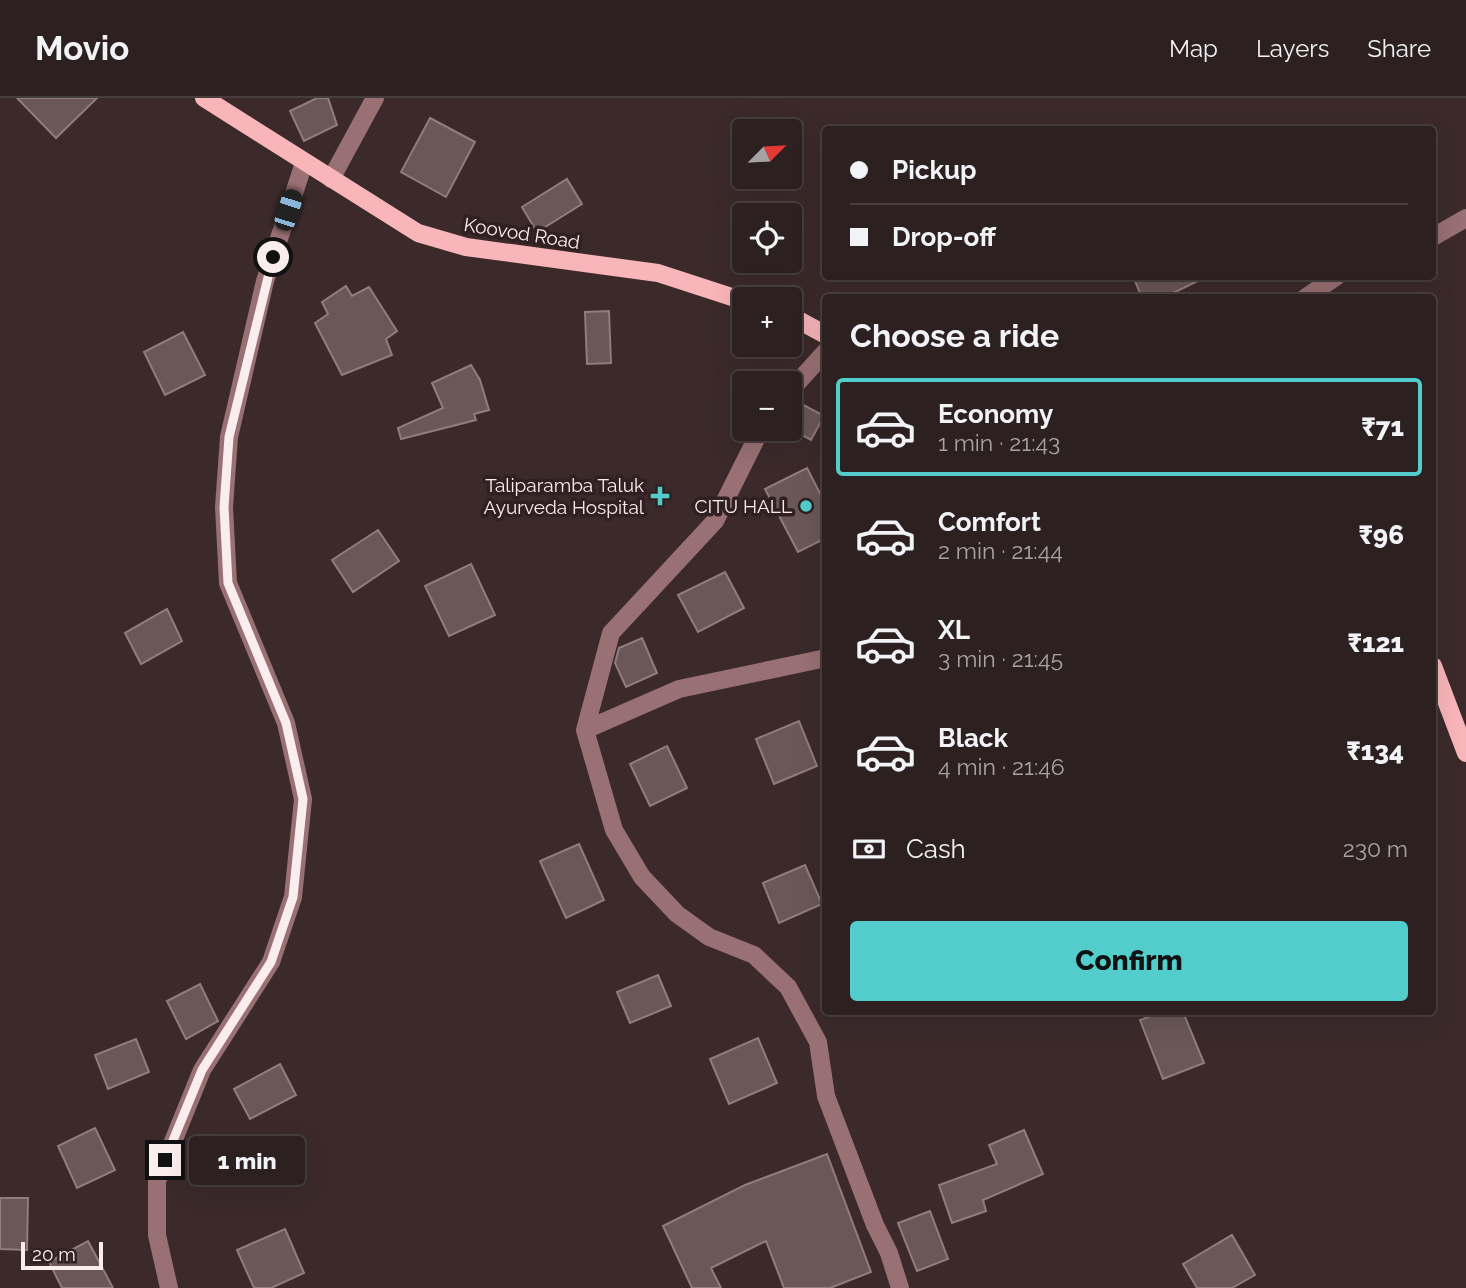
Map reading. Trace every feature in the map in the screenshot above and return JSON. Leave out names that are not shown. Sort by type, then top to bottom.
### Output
[{"type":"main road","name":"Koovod Road","points":[[204,98],[418,233],[466,247],[659,273],[732,296]]},
{"type":"main road","points":[[802,322],[822,333]]},
{"type":"main road","points":[[1436,674],[1466,753]]},
{"type":"street","points":[[331,179],[375,98]]},
{"type":"street","points":[[169,1288],[156,1235],[157,1181],[202,1070],[271,962],[293,897],[303,799],[286,723],[228,583],[224,507],[229,437],[265,281],[304,163]]},
{"type":"street","points":[[1436,235],[1466,219]]},
{"type":"street","points":[[1311,294],[1331,280]]},
{"type":"street","points":[[802,378],[822,355]]},
{"type":"street","points":[[755,441],[715,521],[611,633],[585,730],[614,830],[642,877],[677,914],[709,937],[754,955],[788,987],[818,1042],[826,1096],[889,1253],[900,1288]]},
{"type":"street","points":[[585,730],[679,689],[822,659]]},
{"type":"building","points":[[17,98],[97,98],[56,138]]},
{"type":"building","points":[[317,98],[328,98],[337,125],[304,141],[290,111]]},
{"type":"building","points":[[430,118],[475,142],[446,197],[401,172]]},
{"type":"building","points":[[567,179],[582,204],[537,232],[522,207]]},
{"type":"building","points":[[1135,280],[1200,280],[1171,294],[1140,294]]},
{"type":"building","points":[[346,286],[352,296],[369,287],[397,331],[386,339],[392,355],[342,375],[315,323],[328,314],[322,302]]},
{"type":"building","points":[[609,311],[611,363],[587,364],[585,312]]},
{"type":"building","points":[[183,332],[205,375],[165,395],[144,352]]},
{"type":"building","points":[[471,365],[480,380],[489,410],[474,414],[476,420],[401,439],[398,428],[443,408],[432,383]]},
{"type":"building","points":[[802,404],[822,415],[811,440],[802,435]]},
{"type":"building","points":[[807,468],[822,497],[822,540],[798,552],[765,489]]},
{"type":"building","points":[[378,530],[399,561],[353,592],[332,560]]},
{"type":"building","points":[[471,564],[495,615],[449,636],[425,586]]},
{"type":"building","points":[[725,572],[744,608],[698,632],[678,595]]},
{"type":"building","points":[[167,609],[182,641],[141,664],[125,633]]},
{"type":"building","points":[[642,638],[657,673],[626,687],[615,663],[619,648]]},
{"type":"building","points":[[799,721],[817,766],[774,784],[756,739]]},
{"type":"building","points":[[667,746],[687,788],[650,806],[630,764]]},
{"type":"building","points":[[579,844],[604,900],[566,918],[540,861]]},
{"type":"building","points":[[805,865],[822,904],[779,923],[763,883]]},
{"type":"building","points":[[658,975],[671,1006],[630,1023],[617,992]]},
{"type":"building","points":[[200,984],[218,1021],[186,1039],[167,1001]]},
{"type":"building","points":[[1154,1015],[1184,1015],[1204,1063],[1163,1079],[1140,1020]]},
{"type":"building","points":[[758,1038],[777,1083],[729,1104],[710,1059]]},
{"type":"building","points":[[136,1039],[149,1072],[108,1089],[95,1055]]},
{"type":"building","points":[[280,1064],[296,1095],[250,1119],[234,1089]]},
{"type":"building","points":[[95,1128],[115,1170],[77,1188],[58,1146]]},
{"type":"building","points":[[1024,1130],[1043,1174],[983,1200],[986,1211],[952,1223],[939,1185],[997,1164],[989,1145]]},
{"type":"building","points":[[827,1154],[871,1272],[830,1288],[784,1288],[766,1241],[711,1268],[721,1288],[692,1288],[663,1226],[745,1185]]},
{"type":"building","points":[[0,1198],[28,1198],[27,1250],[0,1249]]},
{"type":"building","points":[[930,1211],[948,1259],[917,1271],[898,1223]]},
{"type":"building","points":[[285,1229],[304,1273],[271,1288],[254,1288],[237,1250]]},
{"type":"building","points":[[1232,1235],[1255,1275],[1232,1288],[1197,1288],[1183,1264]]},
{"type":"building","points":[[88,1241],[113,1288],[62,1288],[49,1262]]},
{"type":"place","name":"Taliparamba Taluk Ayurveda Hospital","points":[[660,496]]},
{"type":"place","name":"CITU HALL","points":[[806,506]]},
{"type":"route","points":[[165,1160],[179,1119],[202,1070],[271,962],[293,897],[303,799],[286,723],[228,583],[224,507],[229,437],[273,257]]}]
